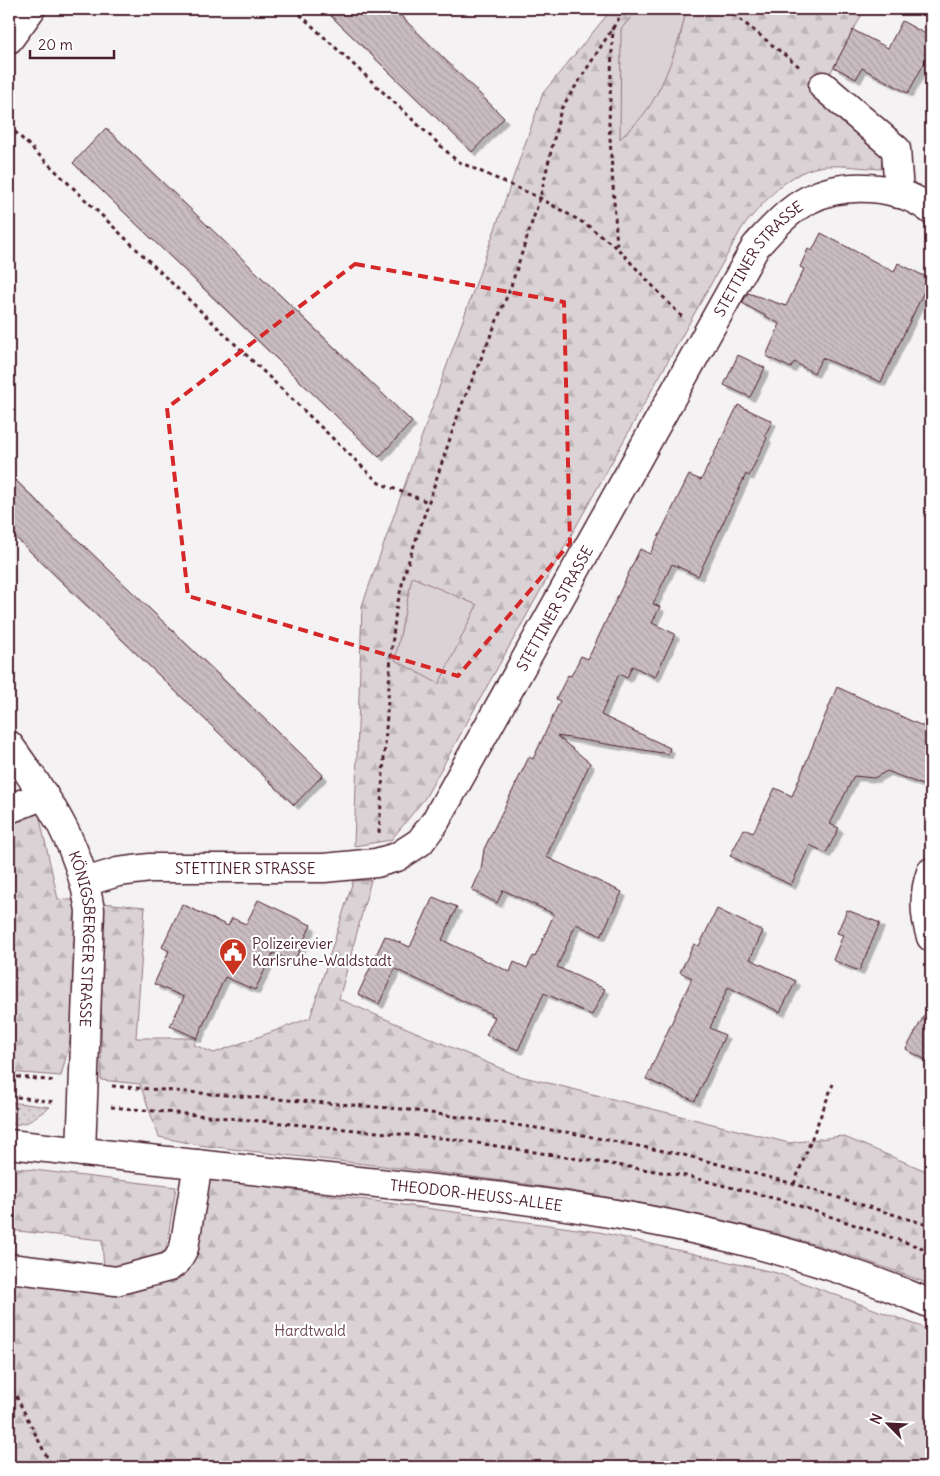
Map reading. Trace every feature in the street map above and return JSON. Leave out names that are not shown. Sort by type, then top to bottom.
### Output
[{"type":"street","points":[[9,39],[32,9]]},
{"type":"street","points":[[823,86],[896,149],[899,194]]},
{"type":"street","name":"STETTINER STRASSE","points":[[84,882],[118,872],[150,868],[324,868],[381,861],[397,857],[420,842],[435,822],[704,335],[756,246],[781,220],[808,200],[844,188],[878,189],[899,194],[931,210]]},
{"type":"street","name":"KÖNIGSBERGER STRASSE","points":[[9,745],[44,795],[69,838],[84,882],[90,910],[81,1152]]},
{"type":"street","points":[[9,809],[44,795]]},
{"type":"street","points":[[931,872],[924,903],[931,937]]},
{"type":"street","name":"THEODOR-HEUSS-ALLEE","points":[[9,1144],[575,1206],[686,1226],[794,1253],[873,1280],[931,1304]]},
{"type":"street","points":[[9,1268],[116,1281],[168,1267],[177,1261],[184,1248],[198,1164]]},
{"type":"path","points":[[294,9],[457,161],[540,198],[587,224],[617,248],[684,318],[704,335]]},
{"type":"path","points":[[381,861],[379,836],[391,655],[396,610],[405,572],[460,409],[510,289],[540,198],[561,108],[625,9]]},
{"type":"path","points":[[728,9],[823,86]]},
{"type":"path","points":[[613,26],[609,122],[617,248]]},
{"type":"path","points":[[9,126],[379,483],[428,502]]},
{"type":"path","points":[[9,1076],[231,1097],[402,1109],[562,1132],[684,1155],[794,1184],[931,1226]]},
{"type":"path","points":[[794,1184],[833,1084]]},
{"type":"path","points":[[9,1096],[41,1100]]},
{"type":"path","points":[[124,1108],[452,1139],[686,1176],[785,1201],[931,1251]]},
{"type":"path","points":[[9,1382],[52,1467]]},
{"type":"highlighted area","points":[[355,264],[564,302],[570,543],[458,676],[188,596],[167,408]]},
{"type":"green space","points":[[612,9],[638,9],[621,29],[680,40],[685,9],[865,9],[819,94],[883,148],[881,169],[826,166],[800,173],[778,188],[742,228],[425,798],[391,840],[354,846],[362,606],[543,93]]},
{"type":"green space","points":[[638,9],[685,9],[686,11],[680,36],[658,92],[644,114],[620,139],[621,29]]},
{"type":"green space","points":[[412,577],[477,605],[439,684],[395,660]]},
{"type":"green space","points":[[38,810],[58,899],[145,907],[136,1038],[197,1038],[194,1045],[214,1053],[310,1018],[353,881],[371,880],[339,999],[516,1075],[789,1143],[842,1136],[931,1173],[931,1285],[843,1253],[753,1228],[663,1207],[571,1191],[478,1178],[199,1145],[159,1137],[140,1084],[101,1080],[102,908],[79,905],[70,1041],[61,1076],[9,1072],[9,821]]},
{"type":"green space","points":[[9,1102],[50,1107],[28,1122],[9,1126]]},
{"type":"green space","points":[[9,1167],[176,1187],[166,1250],[143,1264],[104,1271],[102,1240],[9,1230]]},
{"type":"green space","name":"Hardtwald","points":[[207,1178],[599,1232],[777,1273],[922,1327],[931,1332],[931,1467],[9,1467],[9,1276],[152,1282]]},
{"type":"building","points":[[324,9],[394,9],[504,118],[472,152]]},
{"type":"building","points":[[902,21],[931,37],[931,51],[908,93],[862,68],[856,79],[834,67],[853,30],[888,48]]},
{"type":"building","points":[[106,128],[412,422],[379,457],[73,163]]},
{"type":"building","points":[[821,233],[894,272],[898,263],[930,279],[881,382],[822,358],[814,373],[794,362],[791,368],[766,356],[780,324],[742,303],[748,293],[786,306],[804,269],[800,267],[808,249],[812,251]]},
{"type":"building","points":[[738,355],[765,368],[750,397],[724,385]]},
{"type":"building","points":[[738,405],[772,421],[765,436],[767,438],[749,476],[746,474],[698,576],[672,564],[653,604],[660,607],[652,623],[675,634],[655,677],[632,666],[627,678],[619,674],[601,715],[670,748],[668,754],[557,736],[590,763],[546,857],[622,892],[601,936],[576,924],[557,967],[605,989],[592,1015],[544,993],[518,1050],[486,1035],[495,1017],[491,1014],[395,969],[379,1004],[358,994],[385,936],[410,947],[433,897],[457,907],[442,940],[510,972],[514,962],[527,968],[533,956],[535,957],[554,914],[503,890],[497,903],[472,890],[481,870],[484,849],[529,757],[533,759],[560,701],[556,699],[568,675],[571,676],[581,656],[588,659],[640,549],[650,554],[689,475],[701,480]]},
{"type":"building","points":[[9,474],[323,775],[294,805],[9,531]]},
{"type":"building","points":[[837,687],[931,730],[931,771],[925,786],[887,771],[874,778],[854,776],[830,824],[839,828],[826,853],[810,845],[791,885],[730,856],[744,829],[753,833],[775,788],[792,796]]},
{"type":"building","points":[[258,900],[311,925],[294,962],[273,953],[255,990],[225,977],[197,1038],[170,1026],[184,997],[154,984],[169,951],[162,947],[182,904],[228,926],[232,918],[246,924]]},
{"type":"building","points":[[717,909],[763,931],[750,959],[796,981],[780,1012],[728,987],[710,1028],[725,1035],[695,1101],[646,1079],[692,978],[680,972],[694,944],[699,946]]},
{"type":"building","points":[[847,910],[880,923],[859,971],[833,960],[843,935],[837,933]]},
{"type":"building","points":[[931,1003],[931,1063],[906,1049]]},
{"type":"place","name":"Polizeirevier Karlsruhe-Waldstadt","points":[[233,976]]}]
